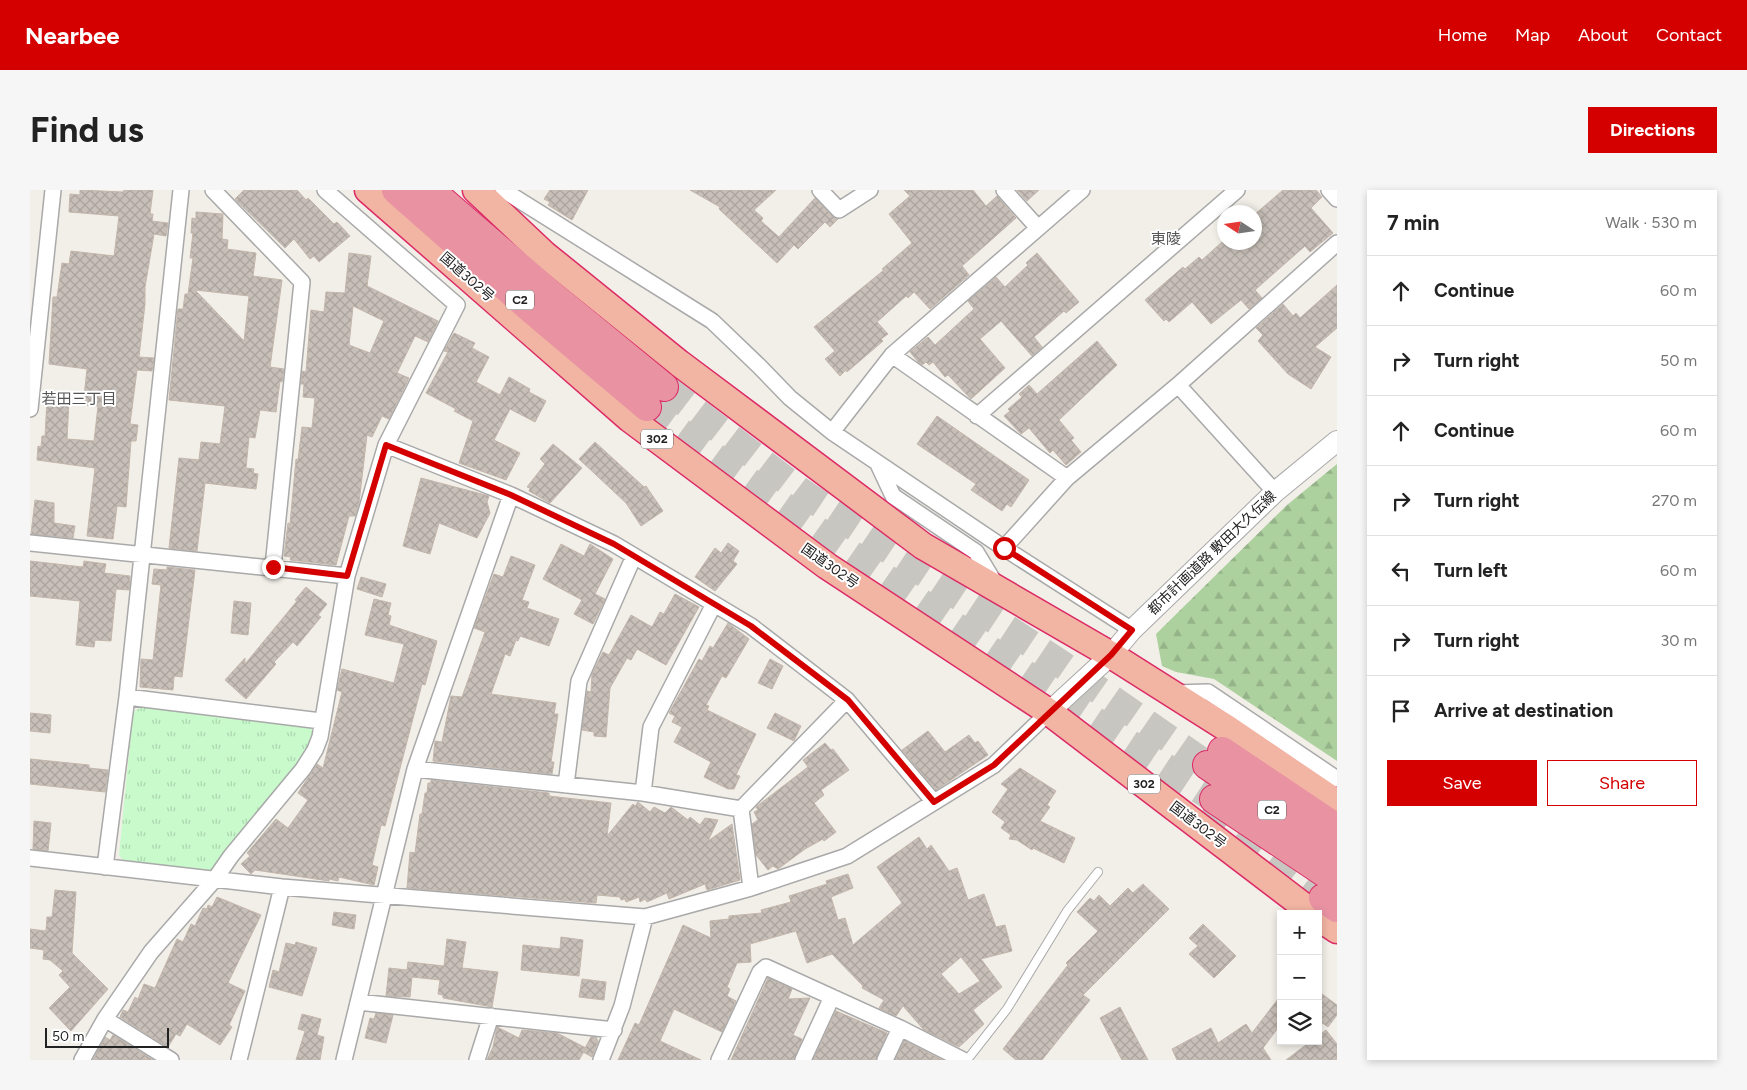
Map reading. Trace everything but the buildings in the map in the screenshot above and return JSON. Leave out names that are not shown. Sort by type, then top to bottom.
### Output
[{"type":"highway","name":"国道302号","points":[[368,190],[630,420],[827,566],[1049,712],[1326,904],[1337,930]]},
{"type":"highway","name":"C2","points":[[396,190],[532,310],[656,397],[546,290],[430,190]]},
{"type":"highway","points":[[476,190],[544,254],[679,363],[923,546],[1111,655],[1337,803]]},
{"type":"highway","name":"C2","points":[[1337,828],[1215,758],[1337,854]]},
{"type":"highway","name":"C2","points":[[1214,799],[1326,904]]},
{"type":"street","points":[[30,409],[49,190]]},
{"type":"street","points":[[105,867],[128,697],[181,190]]},
{"type":"street","points":[[213,190],[302,282],[273,567]]},
{"type":"street","points":[[82,1060],[105,1019],[151,952],[215,879],[231,856],[303,769],[315,750],[320,737],[321,721],[347,576],[386,445],[457,305],[325,190]]},
{"type":"street","points":[[503,190],[524,195],[606,253],[712,321],[760,366],[790,398],[832,432],[1004,548],[1132,630]]},
{"type":"street","points":[[820,190],[839,210],[870,190]]},
{"type":"street","points":[[1004,190],[1038,228]]},
{"type":"street","points":[[832,432],[892,355],[1082,190]]},
{"type":"street","points":[[977,416],[1237,190]]},
{"type":"street","points":[[1329,190],[1337,199]]},
{"type":"street","points":[[1004,548],[1067,478],[1178,384],[1337,244]]},
{"type":"street","points":[[892,355],[1067,478]]},
{"type":"street","points":[[1178,384],[1275,492]]},
{"type":"street","name":"都市計画道路 敷田大久伝線","points":[[1049,712],[1111,655],[1132,630],[1275,492],[1337,441]]},
{"type":"street","points":[[386,445],[511,495],[614,544],[751,626],[848,700],[934,802]]},
{"type":"street","points":[[877,462],[893,496],[976,552],[989,585]]},
{"type":"street","points":[[344,1060],[386,895],[415,769],[511,495]]},
{"type":"street","points":[[30,543],[142,553],[347,576]]},
{"type":"street","points":[[566,786],[579,681],[634,556]]},
{"type":"street","points":[[643,793],[651,727],[714,604]]},
{"type":"street","points":[[1169,693],[1208,692],[1337,779]]},
{"type":"street","points":[[128,697],[321,721]]},
{"type":"street","points":[[741,809],[848,700]]},
{"type":"street","points":[[30,858],[282,888],[645,917],[751,888],[847,856],[994,765],[1049,712]]},
{"type":"street","points":[[415,769],[643,793],[741,809]]},
{"type":"street","points":[[741,809],[751,888]]},
{"type":"street","points":[[240,1060],[282,888]]},
{"type":"street","points":[[601,1060],[614,1030],[645,917]]},
{"type":"street","points":[[719,1060],[760,972],[766,967],[900,1028],[963,1060]]},
{"type":"street","points":[[803,1060],[832,997]]},
{"type":"street","points":[[358,1002],[614,1030]]},
{"type":"street","points":[[477,1060],[491,1016]]},
{"type":"street","points":[[105,1019],[171,1060]]},
{"type":"street","points":[[885,1060],[900,1028]]},
{"type":"lane","points":[[967,1060],[1007,1009],[1067,911],[1098,872]]},
{"type":"green space","points":[[1337,464],[1337,761],[1214,679],[1176,672],[1162,666],[1156,634],[1287,505]]},
{"type":"green space","points":[[141,707],[309,725],[315,735],[306,756],[218,867],[207,871],[198,871],[125,863],[119,855],[133,712]]},
{"type":"tunnel","points":[[664,387],[800,491],[1064,666],[1207,765]]},
{"type":"tunnel","points":[[647,407],[928,607],[1214,799]]},
{"type":"tunnel","points":[[1206,806],[1323,898]]},
{"type":"district","name":"東陵","points":[[1166,239]]},
{"type":"district","name":"若田三丁目","points":[[79,399]]},
{"type":"route","points":[[273,567],[347,576],[386,445],[511,495],[614,544],[751,626],[848,700],[934,802],[994,765],[1111,655],[1132,630],[1004,548]]}]
